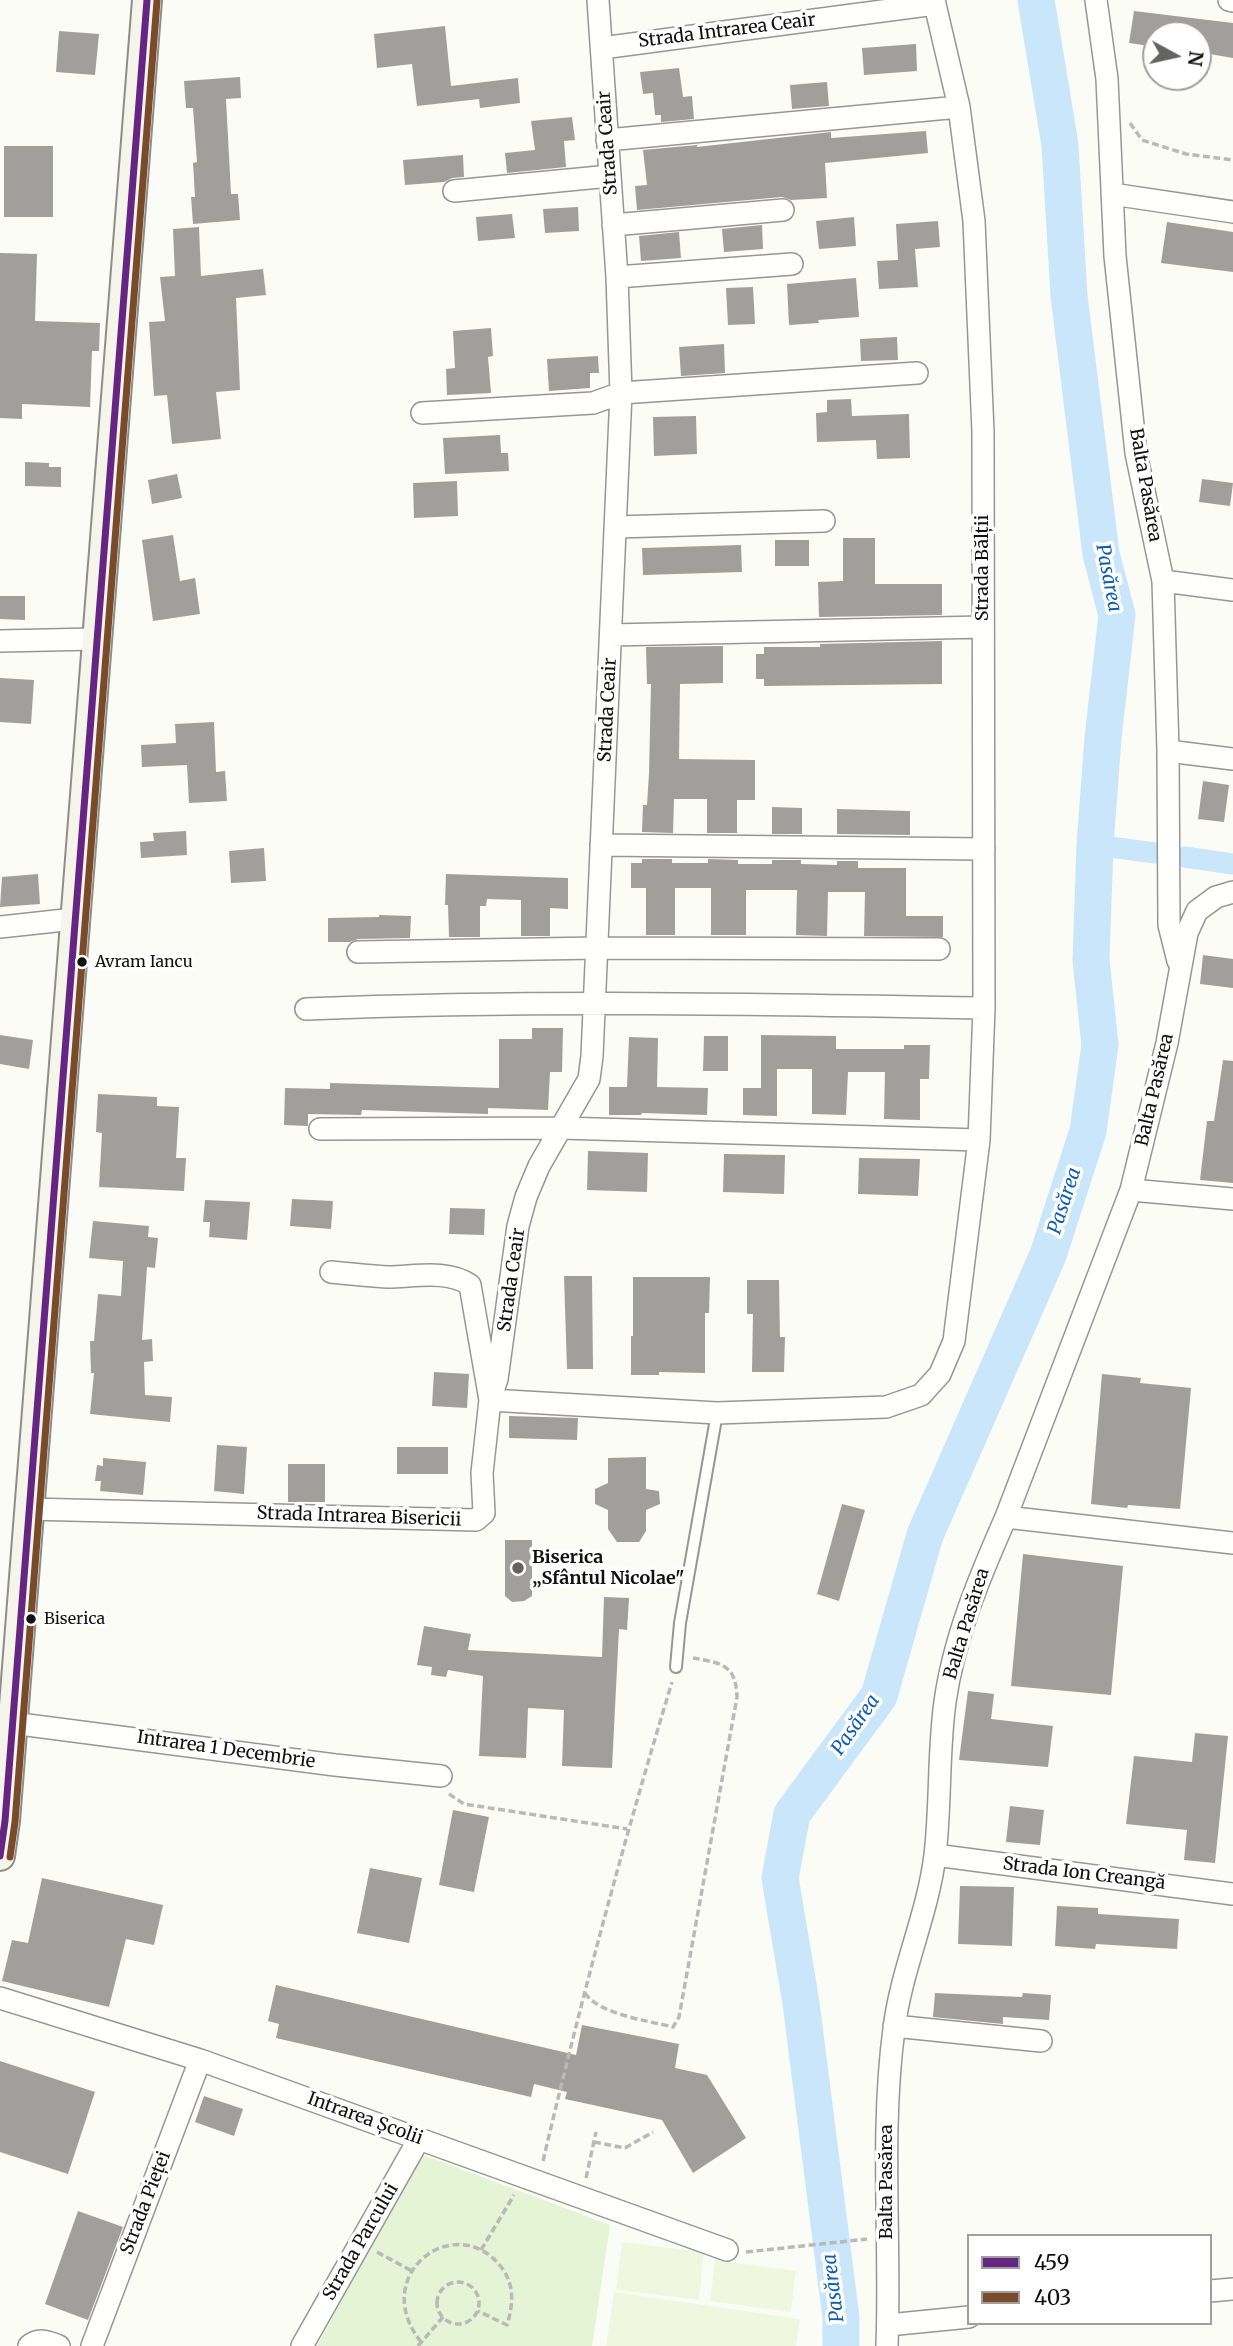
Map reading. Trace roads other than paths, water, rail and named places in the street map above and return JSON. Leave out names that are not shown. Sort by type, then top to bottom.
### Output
[{"type":"main road","points":[[0,1856],[5,1821],[95,639],[147,0]]},
{"type":"street","name":"Strada Ceair","points":[[491,1400],[518,1226],[526,1197],[539,1166],[589,1079],[592,1056],[621,393],[617,277],[598,0]]},
{"type":"street","name":"Balta Pasărea","points":[[1096,0],[1108,94],[1115,256],[1136,453],[1163,581],[1169,925],[1180,970]]},
{"type":"street","name":"Strada Intrarea Ceair","points":[[602,48],[934,2]]},
{"type":"street","name":"Strada Bălții","points":[[491,1400],[716,1413],[886,1407],[913,1398],[927,1388],[940,1374],[954,1341],[979,1140],[984,1008],[983,432],[974,221],[959,107],[934,2]]},
{"type":"street","points":[[607,139],[959,107]]},
{"type":"street","points":[[454,191],[610,176]]},
{"type":"street","points":[[1112,194],[1233,212]]},
{"type":"street","points":[[613,225],[783,210]]},
{"type":"street","points":[[617,277],[793,264]]},
{"type":"street","points":[[422,414],[593,403],[621,393],[917,373]]},
{"type":"street","points":[[616,527],[824,521]]},
{"type":"street","points":[[1163,581],[1233,590]]},
{"type":"street","points":[[611,635],[983,627]]},
{"type":"street","points":[[0,641],[95,639]]},
{"type":"street","points":[[1168,751],[1233,759]]},
{"type":"street","points":[[601,845],[984,849]]},
{"type":"street","name":"Balta Pasărea","points":[[887,2336],[887,2111],[894,2026],[935,1855],[945,1703],[954,1654],[984,1565],[1006,1517],[1131,1189],[1167,1043],[1187,933],[1197,911],[1216,897],[1233,891]]},
{"type":"street","points":[[0,927],[74,919]]},
{"type":"street","points":[[358,951],[597,948],[939,949]]},
{"type":"street","points":[[306,1009],[420,1004],[595,1003],[984,1008]]},
{"type":"street","points":[[320,1129],[561,1128],[979,1140]]},
{"type":"street","points":[[1131,1189],[1233,1199]]},
{"type":"street","name":"Strada Intrarea Bisericii","points":[[29,1509],[476,1520],[484,1513],[482,1473],[491,1400],[470,1286],[462,1280],[445,1276],[386,1277],[331,1272]]},
{"type":"street","points":[[1006,1517],[1233,1543]]},
{"type":"street","name":"Intrarea 1 Decembrie","points":[[12,1723],[441,1776]]},
{"type":"street","name":"Strada Ion Creangă","points":[[935,1855],[1233,1894]]},
{"type":"street","name":"Intrarea Școlii","points":[[0,1998],[200,2060],[727,2250]]},
{"type":"street","points":[[894,2026],[1041,2041]]},
{"type":"street","name":"Strada Pieței","points":[[92,2346],[200,2060]]},
{"type":"street","name":"Strada Parcului","points":[[302,2346],[419,2139]]},
{"type":"street","points":[[1212,2291],[1233,2288]]},
{"type":"street","points":[[887,2336],[967,2317]]},
{"type":"street","points":[[29,2346],[34,2341],[46,2341],[59,2346]]},
{"type":"lane","points":[[676,1667],[680,1623],[716,1413]]},
{"type":"waterway","name":"Pasărea","points":[[841,2346],[841,2318],[801,2003],[780,1878],[792,1814],[879,1696],[925,1535],[1048,1255],[1088,1131],[1100,1045],[1091,960],[1095,845],[1103,738],[1117,615],[1101,554],[1069,296],[1060,145],[1036,0]]},
{"type":"waterway","points":[[1095,845],[1155,853]]},
{"type":"waterway","points":[[1185,857],[1233,864]]},
{"type":"place","name":"Avram Iancu","points":[[82,962]]},
{"type":"place","name":"Biserica „Sfântul Nicolae\"","points":[[518,1568]]},
{"type":"place","name":"Biserica","points":[[31,1619]]}]
